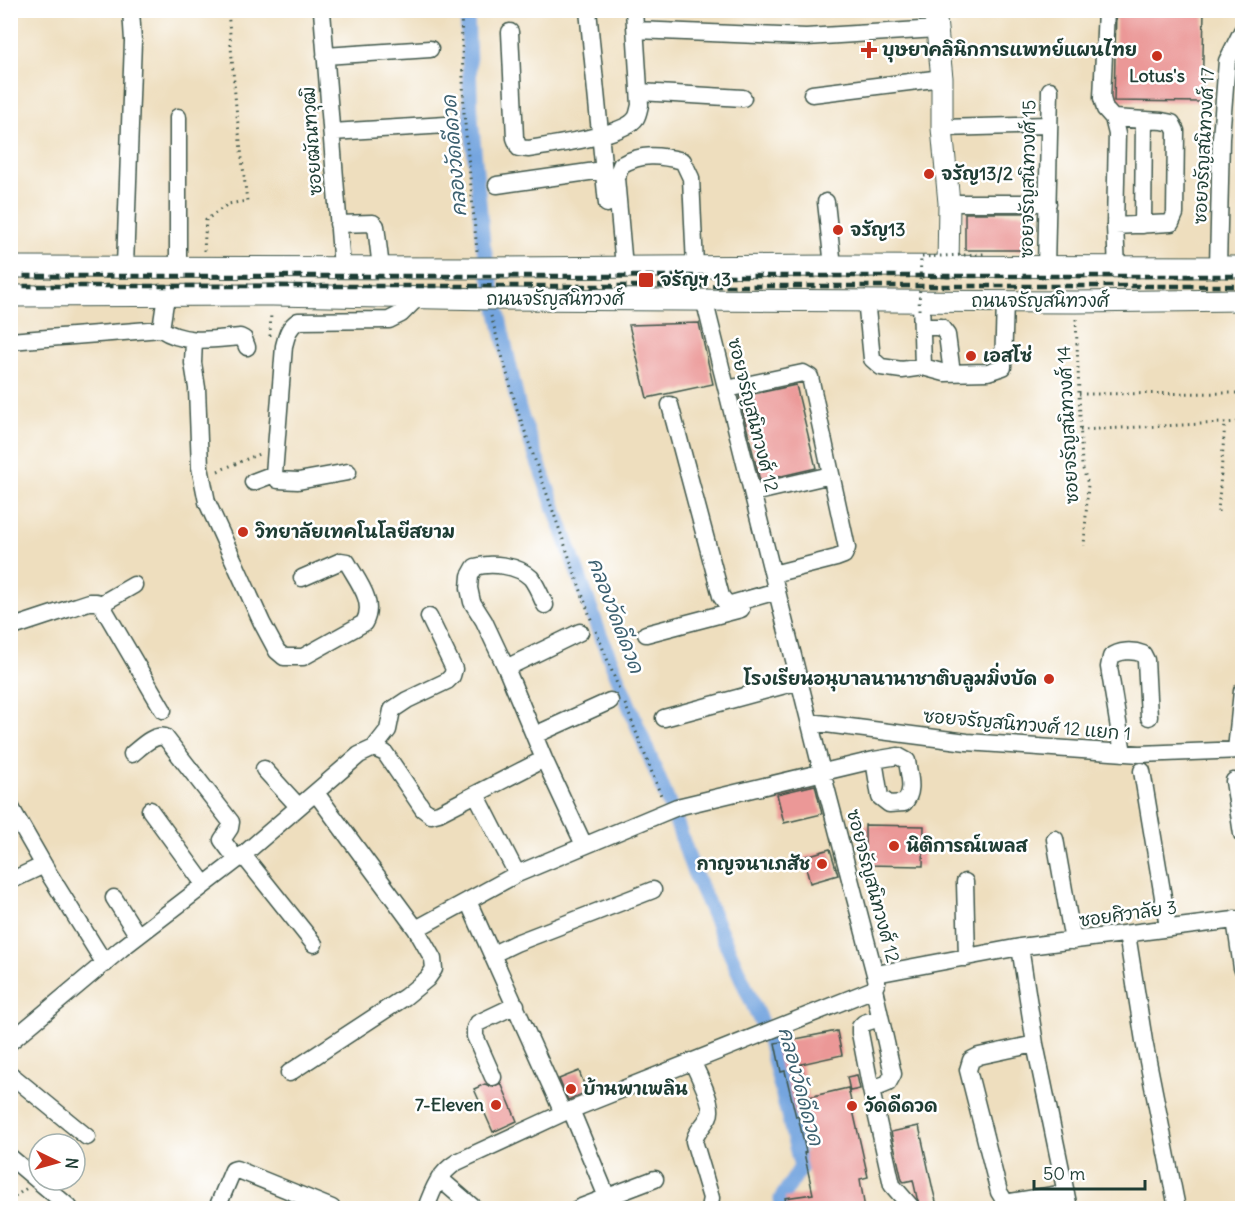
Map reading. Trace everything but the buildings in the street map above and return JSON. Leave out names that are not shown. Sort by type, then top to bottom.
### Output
[{"type":"main road","points":[[936,20],[942,78],[942,128],[949,203],[948,267]]},
{"type":"main road","name":"ถนนจรัญสนิทวงศ์","points":[[16,267],[381,268],[486,264],[618,267],[1242,267]]},
{"type":"main road","points":[[16,267],[17,296]]},
{"type":"main road","name":"ถนนจรัญสนิทวงศ์","points":[[17,296],[272,295],[417,298],[494,304],[704,299],[866,299],[920,305],[1005,301],[1242,300]]},
{"type":"street","points":[[125,266],[133,41],[130,10]]},
{"type":"street","points":[[588,10],[599,136],[611,237],[618,267]]},
{"type":"street","points":[[510,32],[515,138],[519,148],[529,149],[599,136],[628,125],[637,118],[640,92],[634,10]]},
{"type":"street","points":[[1106,10],[1102,98],[1103,106],[1113,118],[1118,134],[1115,226],[1117,268]]},
{"type":"street","name":"ซอยฒัณฑวุฒิ","points":[[322,11],[342,268]]},
{"type":"street","points":[[636,30],[806,37],[936,20]]},
{"type":"street","name":"ซอยจรัญสนิทวงศ์ 17","points":[[1218,267],[1221,138],[1227,61],[1242,31]]},
{"type":"street","points":[[326,56],[430,49]]},
{"type":"street","points":[[812,94],[942,78]]},
{"type":"street","name":"ซอยจรัญสนิทวงศ์ 15","points":[[1046,268],[1050,90]]},
{"type":"street","points":[[640,92],[742,98]]},
{"type":"street","points":[[177,267],[178,117]]},
{"type":"street","points":[[1113,118],[1172,123],[1176,132],[1175,214],[1171,223],[1115,226]]},
{"type":"street","points":[[1143,225],[1144,120]]},
{"type":"street","points":[[332,132],[446,125]]},
{"type":"street","points":[[942,128],[1049,125]]},
{"type":"street","points":[[618,267],[616,178],[621,165],[635,157],[666,157],[683,161],[691,178],[695,266]]},
{"type":"street","points":[[497,185],[603,170]]},
{"type":"street","points":[[826,202],[833,266]]},
{"type":"street","points":[[949,203],[1048,203]]},
{"type":"street","points":[[338,224],[373,223],[376,226],[381,268]]},
{"type":"street","points":[[161,329],[166,297]]},
{"type":"street","points":[[348,472],[298,481],[278,480],[274,474],[287,332],[298,321],[388,320],[401,314],[417,298]]},
{"type":"street","name":"ซอยจรัญสนิทวงศ์ 12","points":[[426,1209],[439,1178],[447,1168],[457,1162],[567,1112],[765,1033],[875,981],[704,299]]},
{"type":"street","points":[[866,299],[872,358],[881,367],[902,370],[923,367],[945,373],[988,372],[1003,367],[1005,301]]},
{"type":"street","points":[[920,305],[923,367]]},
{"type":"street","points":[[922,327],[941,327],[947,335],[952,373]]},
{"type":"street","points":[[10,341],[161,329],[177,337],[194,340],[240,337],[244,339],[247,347]]},
{"type":"street","points":[[194,340],[193,363],[197,388],[200,467],[207,502],[262,623],[277,651],[284,657],[303,657],[364,623],[369,615],[369,602],[347,562],[341,561],[302,578]]},
{"type":"street","points":[[670,405],[721,596],[726,603],[731,604],[776,588],[844,555],[847,548],[810,377],[803,373],[727,390]]},
{"type":"street","points":[[253,482],[274,474]]},
{"type":"street","points":[[753,493],[831,475]]},
{"type":"street","points":[[545,605],[530,577],[520,570],[485,564],[475,567],[470,576],[469,588],[472,602],[484,621],[506,668],[544,759],[584,845]]},
{"type":"street","points":[[101,604],[134,585]]},
{"type":"street","points":[[646,634],[776,588]]},
{"type":"street","points":[[10,627],[89,602],[101,604],[163,710]]},
{"type":"street","points":[[10,1042],[72,989],[240,857],[359,755],[374,748],[388,730],[392,710],[407,700],[447,681],[452,676],[454,669],[429,617]]},
{"type":"street","points":[[506,668],[580,632]]},
{"type":"street","points":[[1123,753],[1109,667],[1111,657],[1116,653],[1136,651],[1143,654],[1146,660],[1149,717]]},
{"type":"street","points":[[664,718],[800,681]]},
{"type":"street","points":[[1239,750],[1242,691]]},
{"type":"street","points":[[535,735],[618,698]]},
{"type":"street","name":"ซอยจรัญสนิทวงศ์ 12 แยก 1","points":[[810,722],[966,742],[1123,753],[1239,750]]},
{"type":"street","points":[[132,754],[155,737],[161,735],[165,737],[231,822],[222,840],[240,857],[314,944]]},
{"type":"street","points":[[374,748],[385,753],[423,809],[431,815],[544,759]]},
{"type":"street","points":[[416,929],[517,874],[671,810],[873,760]]},
{"type":"street","points":[[264,769],[298,806]]},
{"type":"street","points":[[1142,771],[1168,927]]},
{"type":"street","points":[[1234,781],[1242,834]]},
{"type":"street","points":[[289,1073],[405,996],[427,980],[434,969],[433,959],[416,929],[316,793]]},
{"type":"street","points":[[476,794],[517,874]]},
{"type":"street","points":[[10,806],[105,964]]},
{"type":"street","points":[[150,810],[204,884]]},
{"type":"street","points":[[1055,839],[1073,941]]},
{"type":"street","points":[[10,881],[44,865]]},
{"type":"street","points":[[965,882],[968,958]]},
{"type":"street","points":[[493,954],[653,890]]},
{"type":"street","points":[[114,898],[138,936]]},
{"type":"street","points":[[468,901],[607,1197]]},
{"type":"street","points":[[1239,919],[1242,968]]},
{"type":"street","name":"ซอยศิวาลัย 3","points":[[875,981],[1020,947],[1239,919]]},
{"type":"street","points":[[1127,934],[1144,1041],[1177,1209]]},
{"type":"street","points":[[1020,947],[1035,1044],[1068,1201],[1011,1202],[1004,1200],[999,1192],[968,1070],[971,1060],[979,1056],[1035,1044]]},
{"type":"street","points":[[871,1090],[888,1083],[892,1074],[875,981]]},
{"type":"street","points":[[493,1077],[475,1036],[475,1028],[478,1023],[516,1005]]},
{"type":"street","points":[[880,1018],[864,1023],[860,1027],[860,1033],[892,1185],[912,1209]]},
{"type":"street","points":[[692,1061],[711,1107],[710,1115],[694,1136],[711,1198],[709,1209]]},
{"type":"street","points":[[10,1074],[81,1132]]},
{"type":"street","points":[[10,1157],[69,1207]]},
{"type":"street","points":[[217,1209],[231,1173],[236,1169],[332,1209]]},
{"type":"street","points":[[439,1178],[474,1209]]},
{"type":"street","points":[[579,1209],[655,1179]]},
{"type":"path","points":[[204,267],[206,220],[228,204],[247,201],[228,10]]},
{"type":"path","points":[[461,10],[464,113],[486,264]]},
{"type":"path","points":[[920,305],[921,257],[984,254]]},
{"type":"path","points":[[269,345],[272,295]]},
{"type":"path","name":"ซอยจรัญสนิทวงศ์ 14","points":[[1076,302],[1082,466],[1088,484],[1084,546]]},
{"type":"path","points":[[494,304],[517,409],[618,698],[671,810]]},
{"type":"path","points":[[1079,394],[1242,393]]},
{"type":"path","points":[[1080,430],[1242,422]]},
{"type":"path","points":[[1218,512],[1225,423]]},
{"type":"path","points":[[218,471],[259,454],[265,445]]},
{"type":"waterway","name":"คลองวัดดีดวด","points":[[467,10],[471,118],[483,244],[519,409],[598,629],[676,821],[693,870],[769,1040],[801,1167],[781,1199],[783,1208]]},
{"type":"railway","points":[[10,276],[1242,276]]},
{"type":"railway","points":[[10,286],[1242,286]]},
{"type":"place","name":"บุษยาคลินิกการแพทย์แผนไทย","points":[[869,50]]},
{"type":"place","name":"Lotus's","points":[[1157,56]]},
{"type":"place","name":"จรัญ13/2","points":[[929,174]]},
{"type":"place","name":"จรัญ13","points":[[838,230]]},
{"type":"place","name":"จรัญฯ 13","points":[[646,280]]},
{"type":"place","name":"เอสโซ่","points":[[971,356]]},
{"type":"place","name":"วิทยาลัยเทคโนโลยีสยาม","points":[[243,532]]},
{"type":"place","name":"โรงเรียนอนุบาลนานาชาติบลูมมิ่งบัด","points":[[1049,679]]},
{"type":"place","name":"นิติการณ์เพลส","points":[[894,846]]},
{"type":"place","name":"กาญจนาเภสัช","points":[[822,864]]},
{"type":"place","name":"บ้านพาเพลิน","points":[[571,1089]]},
{"type":"place","name":"7-Eleven","points":[[496,1105]]},
{"type":"place","name":"วัดดีดวด","points":[[852,1106]]}]
